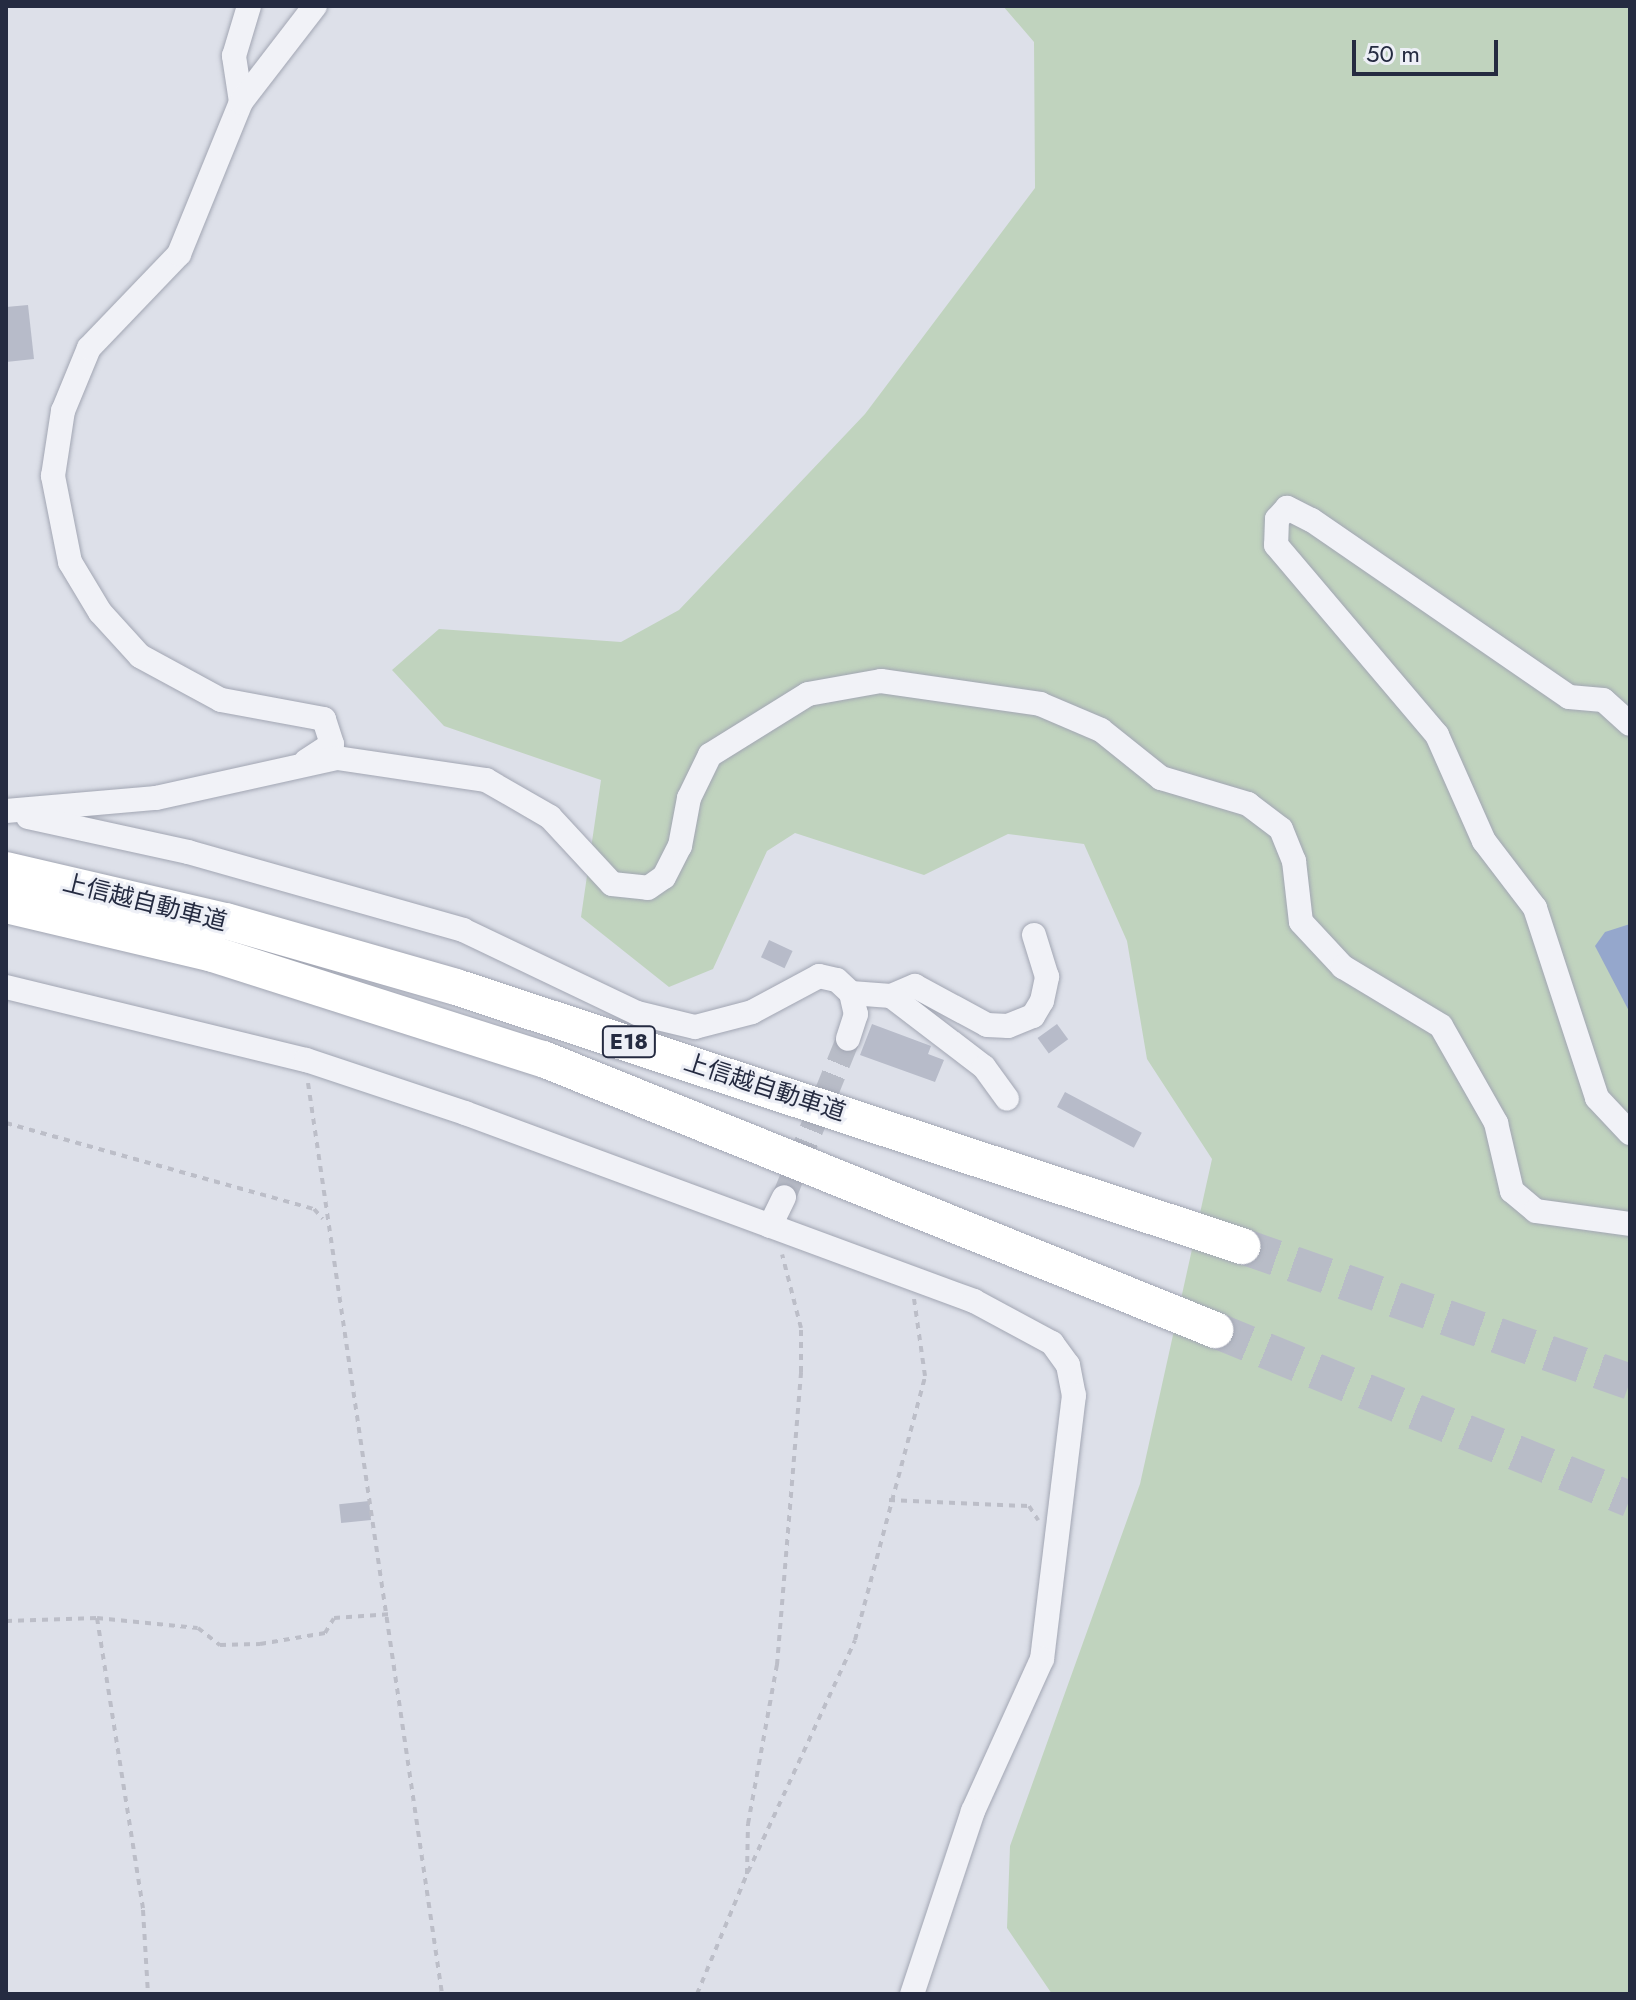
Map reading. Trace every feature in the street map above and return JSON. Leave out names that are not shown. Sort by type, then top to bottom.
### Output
[{"type":"highway","name":"上信越自動車道","points":[[6,870],[211,917],[456,987],[1242,1246]]},
{"type":"highway","name":"上信越自動車道","points":[[6,905],[213,954],[543,1059],[1215,1330]]},
{"type":"street","points":[[241,102],[234,56],[249,6]]},
{"type":"street","points":[[301,765],[332,744],[324,719],[221,700],[140,656],[100,612],[70,562],[53,476],[63,411],[89,348],[179,254],[241,102],[315,6]]},
{"type":"street","points":[[1630,724],[1603,700],[1569,697],[1311,520],[1287,508],[1277,519],[1276,545],[1437,735],[1484,841],[1535,908],[1597,1098],[1630,1133]]},
{"type":"street","points":[[6,812],[156,798],[337,758],[486,780],[550,817],[612,884],[648,888],[664,877],[680,846],[689,798],[710,755],[808,694],[881,681],[1040,704],[1101,730],[1161,778],[1248,804],[1281,829],[1294,861],[1301,922],[1343,967],[1441,1026],[1496,1123],[1512,1191],[1536,1211],[1630,1224]]},
{"type":"street","points":[[6,812],[188,852],[463,930],[637,1013],[695,1027],[752,1012],[819,976],[851,993],[891,996],[915,986],[987,1025],[1008,1026],[1033,1016],[1042,1001],[1047,977],[1034,935]]},
{"type":"street","points":[[6,987],[306,1060],[912,1278],[1035,1329],[1068,1365],[1072,1448],[1042,1659],[973,1811],[912,1994]]},
{"type":"street","points":[[848,1039],[856,1014],[851,993]]},
{"type":"street","points":[[891,996],[984,1067],[1007,1099]]},
{"type":"street","points":[[770,1226],[784,1197]]},
{"type":"path","points":[[306,1060],[324,1220],[392,1614],[442,1994]]},
{"type":"path","points":[[6,1123],[314,1209],[324,1220]]},
{"type":"path","points":[[747,1874],[748,1824],[777,1665],[801,1372],[801,1328],[770,1226]]},
{"type":"path","points":[[697,1994],[747,1874],[855,1640],[889,1500],[925,1376],[912,1278]]},
{"type":"path","points":[[889,1500],[1029,1506],[1058,1552]]},
{"type":"path","points":[[6,1621],[97,1618],[198,1628],[220,1645],[260,1644],[325,1633],[334,1618],[392,1614]]},
{"type":"path","points":[[97,1618],[143,1910],[148,1994]]},
{"type":"green space","points":[[1003,6],[1630,6],[1630,1994],[1052,1994],[1007,1928],[1010,1846],[1140,1484],[1212,1159],[1147,1059],[1127,941],[1084,844],[1008,834],[924,875],[795,833],[767,851],[713,969],[669,987],[581,917],[601,780],[444,726],[392,670],[439,629],[621,642],[679,610],[865,414],[1035,188],[1034,42]]},
{"type":"water","points":[[1630,924],[1630,1013],[1595,946],[1605,932]]},
{"type":"building","points":[[28,305],[34,359],[6,362],[6,307]]},
{"type":"building","points":[[769,940],[793,951],[785,968],[761,957]]},
{"type":"building","points":[[872,1024],[931,1046],[928,1054],[944,1060],[935,1082],[860,1055]]},
{"type":"building","points":[[1057,1024],[1068,1039],[1049,1053],[1038,1038]]},
{"type":"building","points":[[1065,1092],[1142,1133],[1134,1148],[1057,1107]]},
{"type":"building","points":[[369,1501],[371,1520],[341,1523],[339,1504]]},
{"type":"tunnel","points":[[784,1197],[848,1039]]},
{"type":"tunnel","points":[[1242,1246],[1630,1382]]},
{"type":"tunnel","points":[[1215,1330],[1630,1499]]}]
